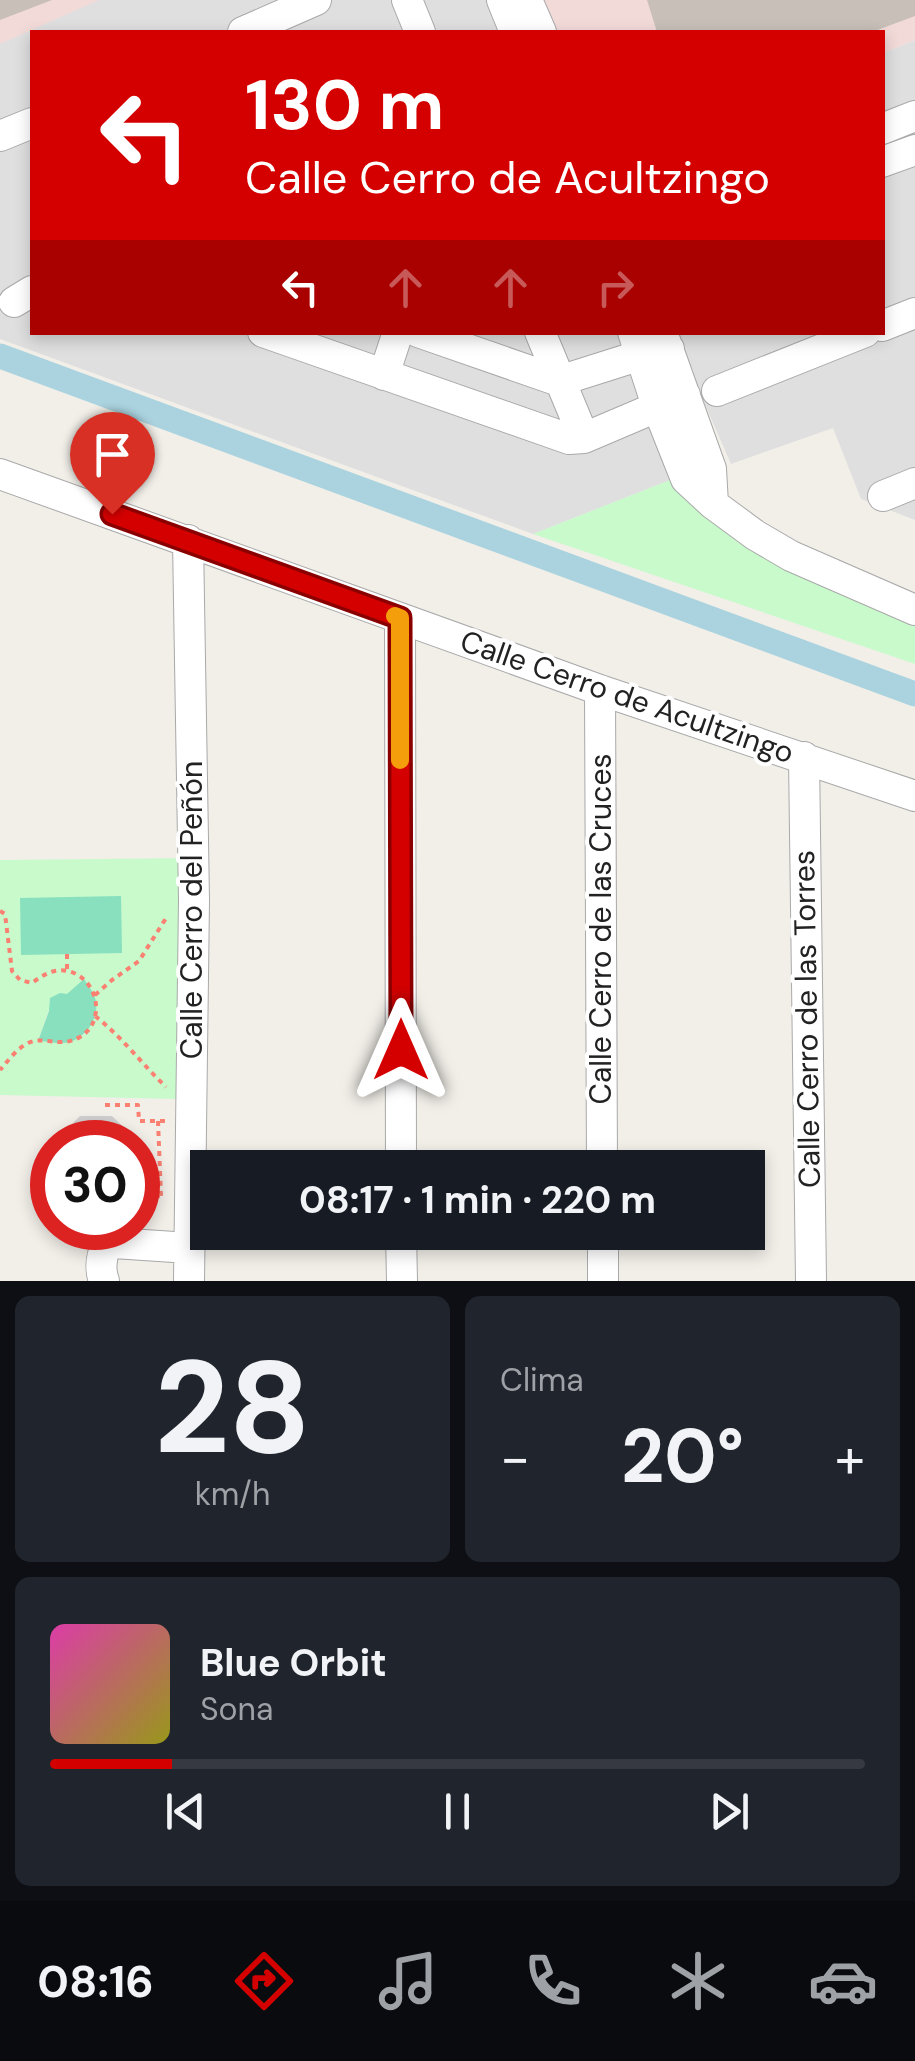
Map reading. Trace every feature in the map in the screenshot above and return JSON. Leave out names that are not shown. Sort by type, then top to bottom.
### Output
[{"type":"street","points":[[248,30],[316,0]]},
{"type":"street","points":[[407,0],[419,30]]},
{"type":"street","points":[[885,128],[915,116]]},
{"type":"street","points":[[1,136],[30,123]]},
{"type":"street","points":[[1,136],[30,148]]},
{"type":"street","points":[[885,161],[915,150]]},
{"type":"street","points":[[885,325],[915,313]]},
{"type":"street","points":[[271,335],[568,439],[584,438],[671,400]]},
{"type":"street","points":[[384,375],[397,335]]},
{"type":"street","points":[[427,335],[559,380],[652,342],[671,400],[710,469],[713,504],[792,556],[915,610]]},
{"type":"street","points":[[541,335],[584,438]]},
{"type":"street","points":[[718,391],[858,335]]},
{"type":"street","name":"Calle Cerro de Acultzingo","points":[[0,474],[600,690],[915,796]]},
{"type":"street","points":[[883,496],[915,484]]},
{"type":"street","name":"Calle Cerro del Peñón","points":[[188,540],[194,900],[191,1150]]},
{"type":"street","points":[[400,618],[401,1150]]},
{"type":"street","name":"Calle Cerro de las Cruces","points":[[600,690],[602,1150]]},
{"type":"street","name":"Calle Cerro de las Torres","points":[[804,758],[811,1281]]},
{"type":"street","points":[[104,1281],[102,1255],[106,1246],[114,1243],[190,1248]]},
{"type":"street","name":"Calle Cerro del Peñón","points":[[189,1281],[190,1248]]},
{"type":"street","points":[[402,1250],[402,1281]]},
{"type":"street","points":[[602,1250],[603,1281]]},
{"type":"path","points":[[95,995],[140,961],[169,914],[194,900]]},
{"type":"path","points":[[0,911],[4,914],[12,971],[20,980],[32,982],[48,972],[67,971],[84,979],[95,995],[95,1016],[84,1034],[65,1044],[30,1042],[0,1070]]},
{"type":"path","points":[[66,954],[67,971]]},
{"type":"path","points":[[95,1016],[191,1111]]},
{"type":"path","points":[[105,1106],[138,1106],[139,1120]]},
{"type":"shaded area","points":[[0,0],[99,0],[30,30],[0,44]]},
{"type":"shaded area","points":[[97,0],[487,0],[499,30],[30,30],[30,335],[621,335],[678,477],[533,534],[0,339],[0,43]]},
{"type":"shaded area","points":[[536,0],[915,0],[915,40],[885,52],[885,30],[548,30]]},
{"type":"shaded area","points":[[915,40],[915,520],[861,499],[833,428],[731,464],[675,335],[885,335],[885,52]]},
{"type":"shaded area","points":[[80,1116],[112,1116],[116,1120],[76,1120]]},
{"type":"green space","points":[[678,477],[719,527],[739,543],[915,625],[915,664],[533,534]]},
{"type":"green space","points":[[195,858],[178,1099],[0,1095],[0,860]],"holes":[[[96,1006],[95,1017],[84,1035],[38,1041],[49,1010]]]},
{"type":"green space","points":[[121,896],[122,953],[21,955],[20,898]]},
{"type":"green space","points":[[84,979],[96,1001],[95,1016],[88,1029],[70,1042],[38,1041],[50,998],[67,994]]},
{"type":"building","points":[[0,0],[52,0],[0,20]]},
{"type":"building","points":[[647,0],[915,0],[915,16],[877,30],[656,30]]},
{"type":"waterway","points":[[0,356],[915,694]]},
{"type":"slow traffic","points":[[395,616],[400,618],[400,760]]},
{"type":"route","points":[[112,514],[400,618],[401,1050]]}]
